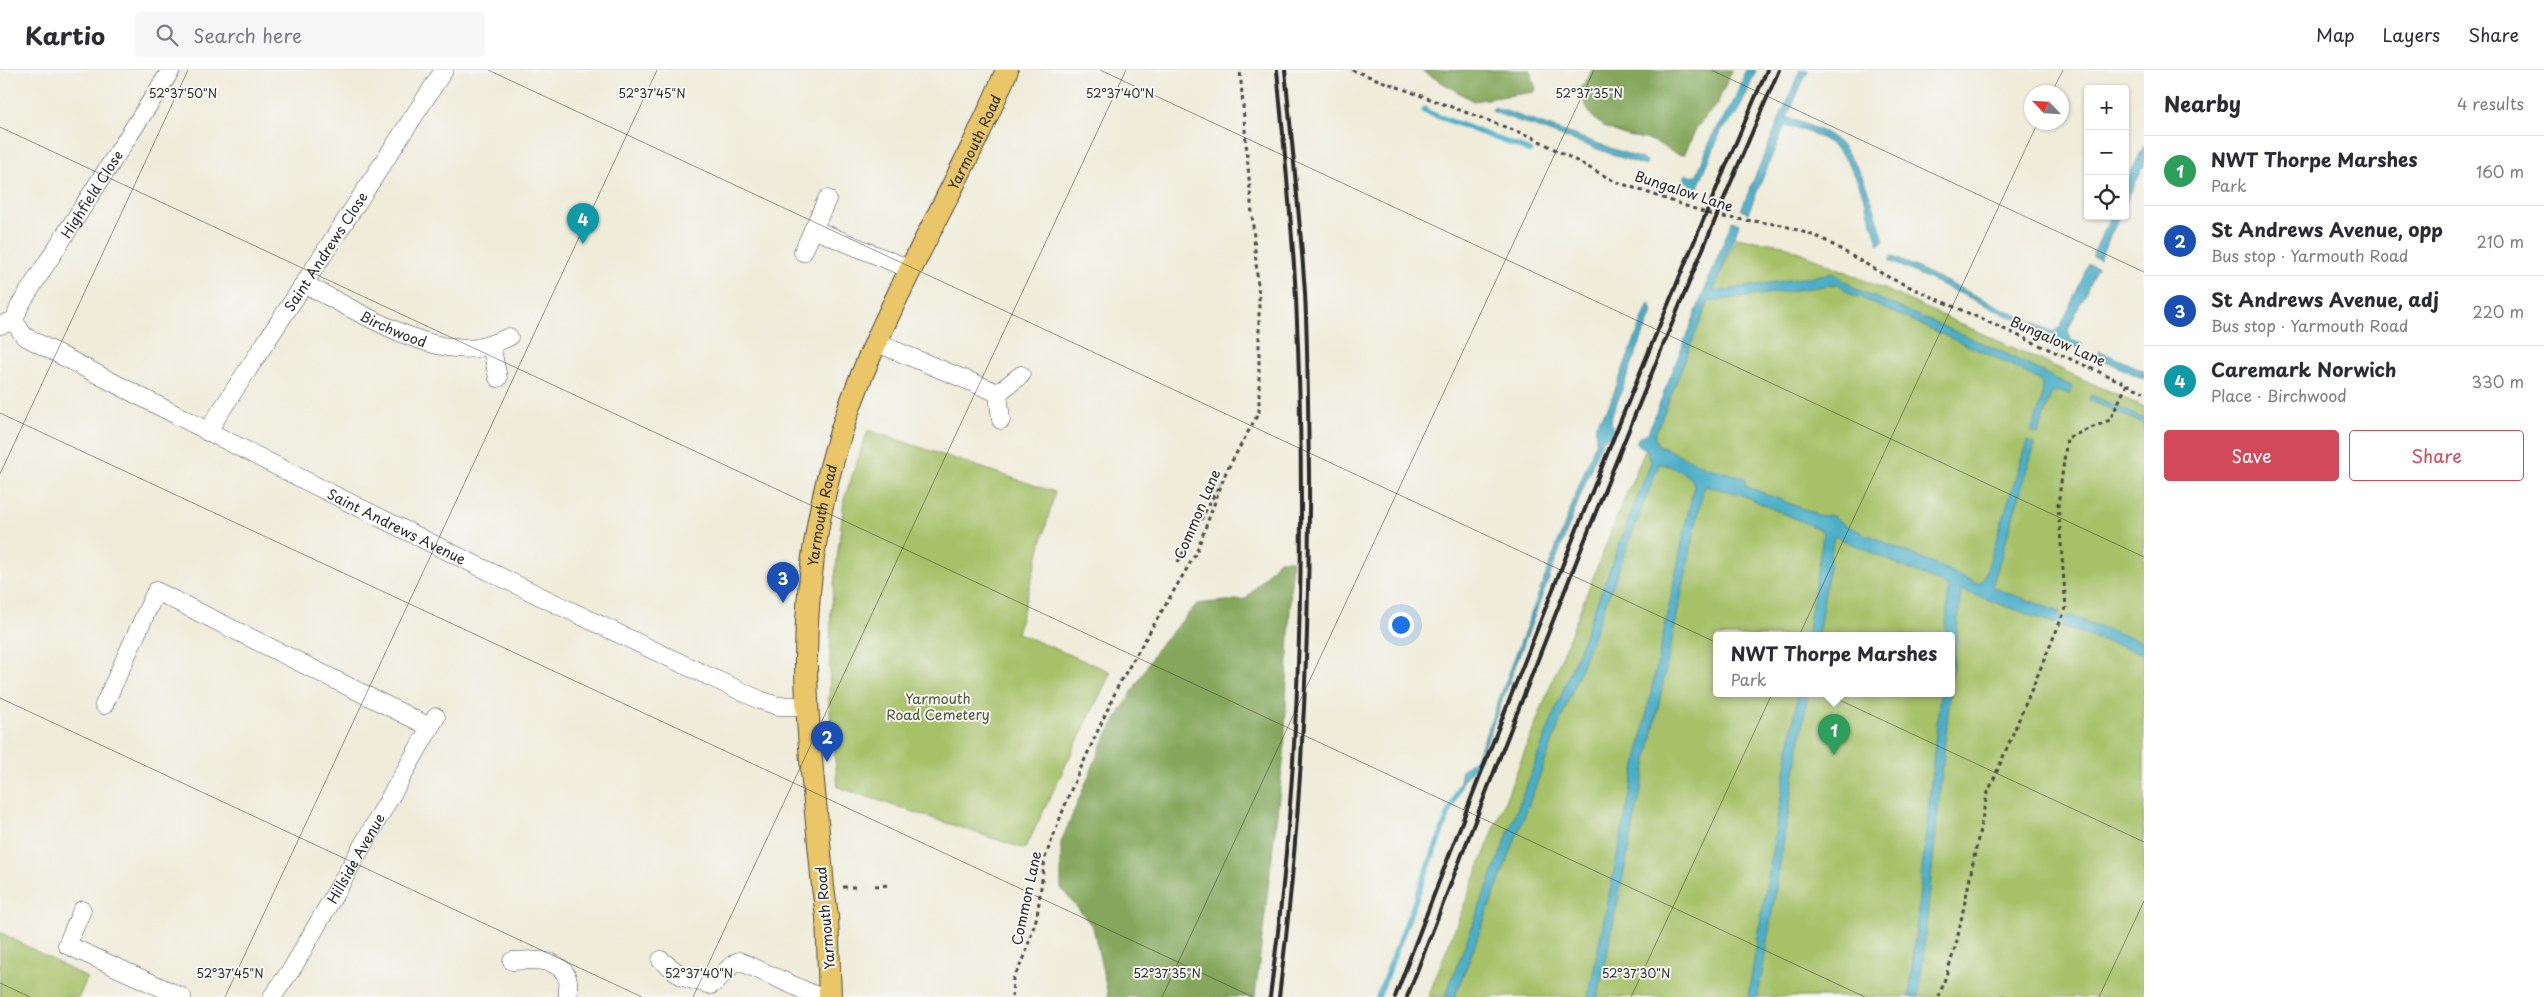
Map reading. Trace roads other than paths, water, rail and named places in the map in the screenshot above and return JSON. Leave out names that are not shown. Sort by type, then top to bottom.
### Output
[{"type":"main road","name":"Yarmouth Road","points":[[830,997],[827,916],[807,706],[808,625],[821,509],[848,412],[877,342],[988,116],[1007,70]]},
{"type":"street","name":"Highfield Close","points":[[7,323],[20,306],[171,70]]},
{"type":"street","name":"Saint Andrews Close","points":[[207,432],[444,70]]},
{"type":"street","points":[[803,252],[827,199]]},
{"type":"street","points":[[813,230],[912,270]]},
{"type":"street","name":"Birchwood","points":[[304,284],[426,342],[454,348],[491,345],[509,336]]},
{"type":"street","name":"Saint Andrews Avenue","points":[[7,323],[24,336],[207,432],[625,637],[760,700],[778,706],[807,706]]},
{"type":"street","points":[[877,342],[998,393]]},
{"type":"street","points":[[491,345],[498,378]]},
{"type":"street","points":[[998,393],[1021,375]]},
{"type":"street","points":[[998,393],[1000,420]]},
{"type":"street","name":"Hillside Avenue","points":[[104,705],[156,591],[433,722],[276,996]]},
{"type":"street","points":[[82,910],[67,945],[182,997]]},
{"type":"street","points":[[512,962],[544,960],[559,968],[568,980],[568,997]]},
{"type":"street","points":[[661,960],[683,977],[711,985],[733,963],[739,961],[820,997]]},
{"type":"water","points":[[1746,70],[1756,70],[1739,110],[1729,124],[1722,129],[1695,194],[1690,190],[1690,183],[1683,180],[1685,174],[1692,177],[1697,175],[1712,136],[1733,103]]},
{"type":"water","points":[[1800,70],[1808,70],[1787,117],[1817,129],[1833,138],[1852,159],[1866,185],[1876,213],[1884,240],[1879,245],[1859,185],[1844,157],[1834,146],[1821,138],[1785,125],[1748,213],[1741,210]]},
{"type":"water","points":[[1494,107],[1647,161],[1645,166],[1496,113],[1492,111]]},
{"type":"water","points":[[2144,146],[2144,165],[2129,196],[2129,177]]},
{"type":"water","points":[[2109,220],[2118,220],[2099,259],[2092,256]]},
{"type":"water","points":[[1732,221],[1739,224],[1713,292],[1834,273],[1856,289],[1998,350],[2073,387],[2070,394],[2059,391],[2051,394],[2038,434],[2031,432],[2042,398],[2042,385],[2039,380],[2005,362],[1849,293],[1839,284],[1708,302],[1655,435],[1658,445],[1708,468],[1744,477],[1746,486],[1821,516],[1831,515],[1845,525],[1977,583],[1981,582],[1985,576],[2027,441],[2035,444],[1992,587],[2060,612],[2055,624],[1961,590],[1955,649],[1955,632],[1945,632],[1949,587],[1834,536],[1819,632],[1808,632],[1823,535],[1821,530],[1737,493],[1704,486],[1598,997],[1588,997],[1694,485],[1680,471],[1659,464],[1455,997],[1445,997],[1651,462],[1647,450],[1636,443],[1638,438],[1648,433]]},
{"type":"water","points":[[1892,256],[2053,332],[2060,328],[2089,264],[2097,267],[2068,330],[2071,340],[2082,344],[2080,349],[1890,261]]},
{"type":"water","points":[[1649,303],[1652,312],[1612,415],[1613,434],[1603,439],[1596,455],[1479,761],[1463,779],[1459,787],[1462,769],[1474,760],[1483,742],[1596,441],[1596,424],[1608,408]]},
{"type":"water","points":[[2100,351],[2144,371],[2144,379],[2097,357]]},
{"type":"water","points":[[2091,395],[2144,419],[2144,424],[2089,400]]},
{"type":"water","points":[[2067,615],[2144,642],[2144,654],[2062,627]]},
{"type":"water","points":[[1798,697],[1808,697],[1758,997],[1748,997]]},
{"type":"water","points":[[1940,697],[1950,697],[1919,997],[1909,997]]},
{"type":"waterway","points":[[1425,109],[1424,111],[1530,151]]},
{"type":"waterway","points":[[2052,617],[2072,624]]},
{"type":"waterway","points":[[1378,997],[1459,787]]},
{"type":"railway","points":[[1270,997],[1289,823],[1295,736],[1301,561],[1301,473],[1296,298],[1277,70]]},
{"type":"railway","points":[[1279,997],[1293,866],[1303,734],[1309,537],[1308,382],[1305,293],[1285,70]]},
{"type":"railway","points":[[1395,997],[1484,764],[1622,416],[1767,70]]},
{"type":"railway","points":[[1407,997],[1634,416],[1779,70]]},
{"type":"place","name":"Caremark Norwich","points":[[583,244]]},
{"type":"place","name":"St Andrews Avenue, adj","points":[[783,603]]},
{"type":"place","name":"NWT Thorpe Marshes","points":[[1834,755]]},
{"type":"place","name":"St Andrews Avenue, opp","points":[[827,762]]},
{"type":"park label","name":"Yarmouth Road Cemetery","points":[[938,706]]}]
